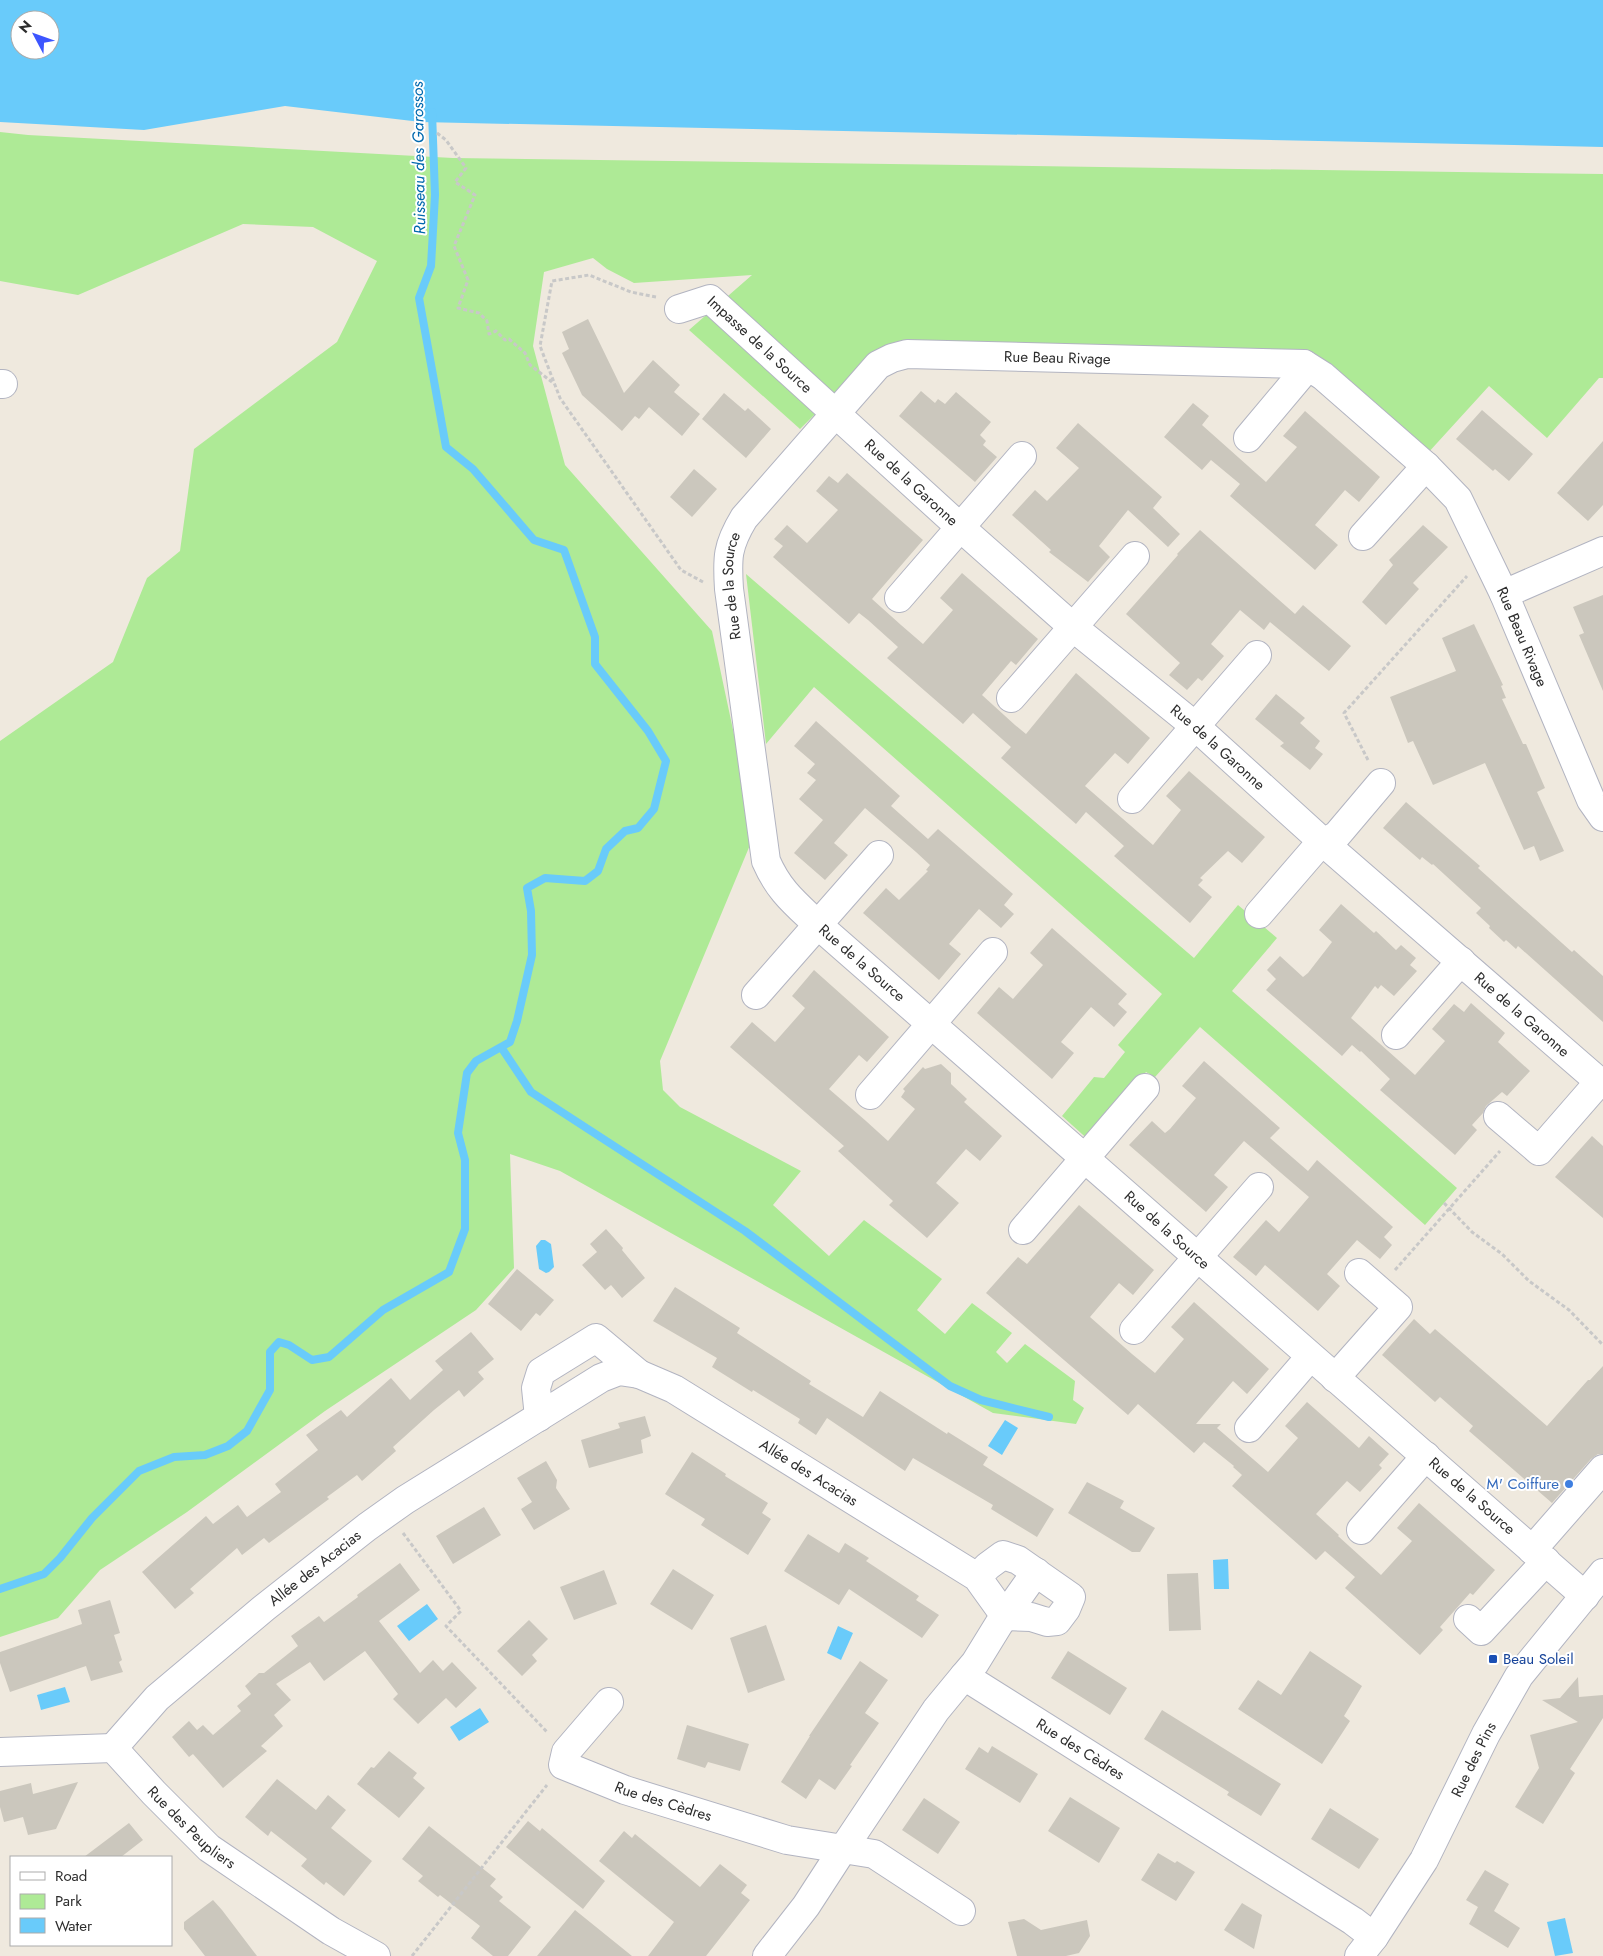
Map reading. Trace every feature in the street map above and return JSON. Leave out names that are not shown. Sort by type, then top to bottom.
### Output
[{"type":"street","name":"Impasse de la Source","points":[[679,309],[710,299],[834,413]]},
{"type":"street","name":"Rue Beau Rivage","points":[[834,413],[878,365],[906,354],[1304,364],[1323,376],[1426,466],[1458,499],[1489,560],[1591,800],[1603,817]]},
{"type":"street","points":[[1248,438],[1300,376],[1304,364]]},
{"type":"street","name":"Rue de la Garonne","points":[[834,413],[1074,628],[1195,726],[1324,843],[1601,1083],[1539,1151],[1498,1116]]},
{"type":"street","name":"Rue de la Source","points":[[834,413],[744,518],[733,536],[728,552],[729,589],[766,862],[774,878],[784,893],[818,924],[1585,1596]]},
{"type":"street","points":[[899,598],[1022,456]]},
{"type":"street","points":[[1363,536],[1426,466]]},
{"type":"street","points":[[1504,594],[1603,551]]},
{"type":"street","points":[[1011,698],[1135,556]]},
{"type":"street","points":[[1132,799],[1257,655]]},
{"type":"street","points":[[1259,914],[1316,848],[1337,835],[1381,783]]},
{"type":"street","points":[[756,995],[879,855]]},
{"type":"street","points":[[870,1095],[993,952]]},
{"type":"street","points":[[1396,1036],[1461,961]]},
{"type":"street","points":[[1023,1230],[1084,1156],[1144,1088]]},
{"type":"street","points":[[1134,1330],[1258,1187]]},
{"type":"street","points":[[1335,1378],[1398,1307],[1359,1273]]},
{"type":"street","name":"Allée des Acacias","points":[[539,1417],[536,1388],[541,1372],[596,1338],[639,1374],[674,1389],[977,1577],[1005,1616]]},
{"type":"street","points":[[1249,1428],[1310,1357]]},
{"type":"street","name":"Allée des Acacias","points":[[113,1748],[157,1698],[272,1602],[405,1500],[601,1378],[619,1372],[639,1374]]},
{"type":"street","points":[[1361,1530],[1426,1456]]},
{"type":"street","points":[[1468,1619],[1481,1630],[1539,1556],[1603,1469]]},
{"type":"street","points":[[977,1577],[1003,1555],[1018,1560],[1071,1597],[1066,1609],[1057,1621],[1047,1622],[1031,1617],[1005,1616]]},
{"type":"street","points":[[767,1956],[806,1906],[936,1710],[975,1663],[1036,1572]]},
{"type":"street","name":"Rue des Pins","points":[[1367,1946],[1424,1860],[1486,1734],[1519,1676],[1603,1573]]},
{"type":"street","name":"Rue des Cèdres","points":[[964,1676],[1353,1922],[1367,1946]]},
{"type":"street","points":[[564,1758],[609,1702]]},
{"type":"street","points":[[0,1752],[113,1748]]},
{"type":"street","name":"Rue des Peupliers","points":[[113,1748],[209,1848],[331,1931],[376,1956]]},
{"type":"street","name":"Rue des Cèdres","points":[[564,1758],[625,1790],[787,1840],[874,1854],[961,1911]]},
{"type":"path","points":[[437,133],[446,140],[466,168],[455,182],[475,195],[454,246],[468,280],[458,308],[480,313],[487,321],[489,334],[496,330],[505,340],[509,339],[525,353],[530,365],[555,385]]},
{"type":"path","points":[[679,309],[662,299],[631,292],[589,276],[552,281],[540,346],[560,398],[681,570],[716,590],[729,589]]},
{"type":"path","points":[[1360,746],[1344,713],[1478,564],[1489,560]]},
{"type":"path","points":[[1390,1275],[1451,1209],[1505,1145]]},
{"type":"path","points":[[1444,1203],[1472,1232],[1516,1266],[1529,1281],[1581,1321],[1603,1345]]},
{"type":"path","points":[[388,1513],[461,1611],[446,1626],[564,1758],[412,1956]]},
{"type":"green space","points":[[0,132],[453,158],[1603,174],[1603,378],[1599,378],[1547,438],[1489,386],[1427,454],[1312,353],[883,347],[800,429],[689,330],[752,275],[634,283],[607,269],[593,258],[544,272],[533,346],[565,465],[712,631],[755,833],[660,1061],[663,1090],[680,1107],[801,1171],[773,1205],[829,1256],[864,1220],[942,1279],[917,1310],[945,1334],[972,1303],[1012,1333],[996,1352],[1007,1363],[1025,1344],[1075,1381],[1073,1400],[1084,1408],[1076,1424],[993,1413],[560,1171],[510,1154],[514,1268],[476,1310],[325,1411],[187,1512],[100,1570],[58,1618],[0,1637],[0,741],[113,662],[147,578],[180,551],[194,449],[337,342],[377,261],[313,227],[243,224],[78,295],[0,281]]},
{"type":"green space","points":[[746,574],[1194,958],[1238,905],[1277,938],[1232,991],[1457,1188],[1425,1225],[1200,1027],[1155,1077],[1146,1072],[1131,1089],[1092,1143],[1062,1116],[1094,1077],[1104,1078],[1125,1052],[1118,1045],[1162,994],[814,687],[766,744]]},
{"type":"water","points":[[0,0],[1603,0],[1603,147],[421,122],[285,106],[144,130],[0,122]]},
{"type":"water","points":[[541,1240],[551,1244],[554,1267],[546,1273],[539,1269],[536,1246]]},
{"type":"water","points":[[1005,1420],[1018,1428],[1002,1455],[988,1446]]},
{"type":"water","points":[[1228,1559],[1229,1589],[1214,1589],[1213,1560]]},
{"type":"water","points":[[427,1604],[438,1619],[409,1641],[397,1626]]},
{"type":"water","points":[[838,1626],[853,1633],[841,1660],[827,1653]]},
{"type":"water","points":[[65,1687],[70,1702],[41,1710],[37,1695]]},
{"type":"water","points":[[480,1708],[489,1722],[459,1741],[450,1727]]},
{"type":"water","points":[[1565,1918],[1573,1953],[1555,1956],[1547,1922]]},
{"type":"building","points":[[588,319],[624,393],[653,360],[680,385],[674,392],[700,414],[682,436],[649,407],[639,419],[635,416],[622,431],[582,395],[562,353],[569,349],[562,332]]},
{"type":"building","points":[[921,391],[935,403],[938,399],[945,404],[956,392],[991,422],[980,435],[986,441],[983,445],[997,457],[975,482],[899,416]]},
{"type":"building","points":[[724,393],[745,411],[748,408],[771,429],[746,458],[702,419]]},
{"type":"building","points":[[1193,403],[1209,416],[1202,425],[1266,482],[1297,447],[1283,436],[1305,411],[1380,477],[1359,502],[1345,490],[1315,525],[1338,545],[1315,570],[1230,496],[1240,484],[1211,460],[1202,470],[1164,437]]},
{"type":"building","points":[[1482,410],[1533,454],[1509,481],[1495,469],[1493,471],[1456,439]]},
{"type":"building","points":[[1078,423],[1162,497],[1153,508],[1180,534],[1168,547],[1128,510],[1099,546],[1110,557],[1088,582],[1049,552],[1051,550],[1012,515],[1035,490],[1047,501],[1079,468],[1056,448]]},
{"type":"building","points":[[1603,441],[1603,505],[1588,521],[1557,493]]},
{"type":"building","points":[[694,469],[717,489],[692,517],[670,497]]},
{"type":"building","points":[[847,473],[923,540],[872,599],[901,625],[923,644],[953,610],[940,598],[962,573],[1038,639],[1016,665],[1011,661],[982,695],[1015,725],[1026,734],[1076,673],[1150,738],[1128,764],[1115,753],[1085,786],[1153,845],[1181,810],[1166,796],[1189,771],[1265,837],[1242,863],[1228,851],[1200,878],[1203,880],[1198,885],[1212,897],[1190,923],[1114,856],[1124,846],[1086,812],[1076,824],[1001,758],[1011,747],[973,713],[963,724],[887,658],[898,647],[868,620],[859,613],[849,624],[773,557],[783,546],[774,539],[787,525],[807,543],[838,510],[816,491],[829,476],[838,483]]},
{"type":"building","points":[[1423,525],[1448,547],[1413,583],[1419,589],[1386,625],[1362,602],[1393,565],[1389,560]]},
{"type":"building","points":[[1200,530],[1295,614],[1303,605],[1351,646],[1329,671],[1270,622],[1264,630],[1240,610],[1211,644],[1224,656],[1202,681],[1198,678],[1187,690],[1169,675],[1180,663],[1126,614]]},
{"type":"building","points":[[1603,595],[1603,691],[1579,635],[1584,633],[1573,607]]},
{"type":"building","points":[[1474,624],[1503,685],[1501,686],[1506,698],[1502,699],[1523,744],[1526,744],[1545,788],[1537,792],[1564,851],[1540,861],[1534,846],[1524,850],[1485,763],[1433,785],[1413,741],[1408,743],[1390,697],[1456,671],[1442,638]]},
{"type":"building","points":[[1276,694],[1305,718],[1300,723],[1320,741],[1315,748],[1323,754],[1310,770],[1280,746],[1284,743],[1255,719]]},
{"type":"building","points":[[816,721],[900,796],[891,806],[928,839],[938,829],[1013,894],[1004,905],[1014,914],[1001,928],[979,909],[949,944],[961,954],[939,980],[863,913],[886,888],[899,900],[928,871],[926,870],[930,865],[916,852],[865,808],[834,843],[848,855],[825,880],[794,853],[823,820],[799,799],[816,780],[807,773],[815,764],[794,746]]},
{"type":"building","points":[[1406,802],[1480,866],[1478,868],[1572,952],[1574,950],[1603,976],[1603,1022],[1518,946],[1516,949],[1506,940],[1504,942],[1476,913],[1481,908],[1433,864],[1422,857],[1420,860],[1383,828]]},
{"type":"building","points":[[1341,904],[1374,933],[1376,931],[1396,950],[1401,945],[1416,958],[1410,965],[1417,971],[1394,996],[1381,985],[1378,989],[1375,986],[1351,1018],[1415,1075],[1445,1041],[1432,1029],[1454,1004],[1464,1012],[1471,1003],[1505,1033],[1498,1042],[1530,1071],[1507,1096],[1502,1092],[1486,1106],[1483,1113],[1472,1125],[1477,1130],[1455,1155],[1380,1090],[1390,1079],[1361,1051],[1352,1045],[1342,1056],[1266,990],[1276,979],[1267,970],[1280,956],[1303,977],[1308,973],[1332,942],[1319,930]]},
{"type":"building","points":[[1052,928],[1127,994],[1118,1004],[1127,1012],[1114,1027],[1091,1007],[1061,1042],[1074,1053],[1052,1079],[977,1013],[999,987],[1013,999],[1043,965],[1030,953]]},
{"type":"building","points":[[814,970],[889,1037],[867,1062],[859,1055],[829,1089],[888,1141],[915,1109],[901,1097],[905,1091],[903,1089],[923,1067],[925,1069],[941,1064],[951,1073],[951,1084],[967,1099],[964,1102],[1002,1136],[980,1161],[966,1149],[936,1183],[959,1203],[927,1238],[889,1205],[893,1201],[838,1151],[844,1146],[730,1047],[752,1022],[775,1042],[805,1008],[792,996]]},
{"type":"building","points":[[1204,1061],[1280,1128],[1270,1138],[1308,1171],[1317,1160],[1393,1227],[1384,1237],[1392,1245],[1380,1259],[1357,1240],[1327,1274],[1340,1286],[1318,1311],[1265,1265],[1256,1276],[1233,1257],[1266,1220],[1279,1232],[1309,1197],[1244,1141],[1214,1175],[1228,1187],[1206,1212],[1129,1145],[1152,1121],[1165,1133],[1170,1129],[1196,1098],[1182,1086]]},
{"type":"building","points":[[1592,1136],[1603,1146],[1603,1218],[1555,1177]]},
{"type":"building","points":[[1079,1205],[1154,1270],[1133,1295],[1119,1283],[1090,1317],[1132,1354],[1155,1373],[1184,1339],[1171,1327],[1194,1302],[1269,1369],[1247,1394],[1233,1381],[1196,1424],[1221,1424],[1217,1428],[1268,1472],[1298,1438],[1285,1426],[1307,1402],[1359,1448],[1369,1436],[1389,1454],[1379,1465],[1382,1468],[1360,1492],[1347,1481],[1316,1514],[1381,1575],[1412,1541],[1397,1528],[1419,1503],[1495,1570],[1473,1595],[1470,1593],[1440,1627],[1443,1630],[1420,1655],[1345,1588],[1355,1577],[1325,1551],[1316,1560],[1232,1486],[1242,1475],[1234,1466],[1204,1442],[1194,1453],[1138,1404],[1128,1415],[986,1293],[1018,1257],[1027,1264]]},
{"type":"building","points":[[606,1229],[645,1278],[622,1298],[611,1285],[605,1290],[582,1265],[597,1252],[590,1244]]},
{"type":"building","points":[[517,1269],[554,1300],[540,1316],[536,1313],[521,1331],[488,1304]]},
{"type":"building","points":[[675,1287],[740,1328],[737,1333],[811,1381],[809,1384],[863,1417],[880,1391],[947,1434],[948,1432],[988,1457],[983,1465],[1054,1509],[1037,1537],[991,1509],[993,1505],[913,1458],[905,1471],[827,1418],[816,1435],[798,1423],[800,1419],[712,1367],[717,1358],[653,1321]]},
{"type":"building","points":[[1414,1319],[1430,1334],[1435,1329],[1547,1426],[1603,1366],[1603,1454],[1598,1454],[1591,1459],[1552,1503],[1469,1431],[1473,1426],[1440,1397],[1435,1402],[1382,1355]]},
{"type":"building","points":[[471,1332],[494,1359],[478,1372],[484,1379],[464,1397],[459,1390],[434,1410],[393,1447],[396,1451],[362,1481],[357,1475],[327,1497],[329,1499],[269,1543],[264,1538],[242,1555],[237,1548],[190,1589],[194,1593],[175,1609],[142,1572],[206,1516],[213,1524],[238,1505],[247,1517],[281,1492],[275,1484],[318,1450],[306,1435],[341,1410],[347,1417],[391,1378],[410,1400],[443,1370],[435,1361]]},
{"type":"building","points":[[645,1416],[651,1436],[641,1440],[643,1453],[589,1468],[581,1440],[620,1428],[618,1423]]},
{"type":"building","points":[[692,1452],[726,1474],[725,1476],[768,1503],[762,1513],[771,1519],[748,1555],[701,1525],[705,1519],[665,1494]]},
{"type":"building","points":[[546,1461],[557,1480],[556,1488],[570,1509],[534,1530],[521,1509],[532,1502],[517,1478]]},
{"type":"building","points":[[1087,1482],[1124,1501],[1120,1508],[1155,1528],[1140,1552],[1132,1552],[1068,1513]]},
{"type":"building","points":[[484,1507],[501,1535],[453,1564],[436,1536]]},
{"type":"building","points":[[808,1534],[839,1553],[845,1543],[869,1558],[866,1561],[919,1596],[916,1600],[939,1615],[922,1638],[849,1589],[839,1605],[784,1571]]},
{"type":"building","points":[[400,1563],[420,1590],[379,1621],[420,1673],[433,1660],[443,1671],[452,1662],[477,1688],[456,1708],[446,1698],[418,1724],[393,1699],[398,1694],[365,1651],[324,1681],[310,1662],[276,1684],[291,1700],[274,1715],[283,1726],[261,1746],[267,1751],[223,1788],[193,1754],[189,1757],[172,1737],[189,1721],[197,1730],[203,1725],[213,1735],[241,1711],[237,1706],[251,1694],[245,1686],[259,1673],[264,1673],[298,1646],[291,1636],[319,1616],[324,1622]]},
{"type":"building","points":[[673,1569],[714,1595],[692,1630],[650,1604]]},
{"type":"building","points":[[604,1570],[617,1604],[574,1620],[560,1587]]},
{"type":"building","points":[[1198,1573],[1201,1630],[1169,1631],[1167,1574]]},
{"type":"building","points":[[110,1600],[120,1633],[114,1635],[122,1660],[119,1662],[123,1672],[91,1681],[86,1666],[10,1692],[0,1663],[0,1652],[82,1624],[78,1610]]},
{"type":"building","points":[[529,1620],[548,1639],[532,1655],[537,1661],[522,1676],[497,1651]]},
{"type":"building","points":[[766,1625],[785,1680],[748,1693],[730,1638]]},
{"type":"building","points":[[1068,1651],[1127,1688],[1110,1715],[1051,1678]]},
{"type":"building","points":[[1310,1651],[1362,1686],[1344,1716],[1350,1721],[1322,1764],[1238,1709],[1258,1680],[1281,1695]]},
{"type":"building","points":[[860,1661],[888,1680],[865,1713],[879,1723],[835,1790],[819,1779],[806,1799],[781,1782],[809,1736]]},
{"type":"building","points":[[1578,1677],[1579,1697],[1603,1695],[1603,1718],[1570,1769],[1575,1773],[1543,1824],[1515,1807],[1539,1768],[1530,1735],[1578,1722],[1542,1700],[1560,1698]]},
{"type":"building","points":[[1162,1710],[1281,1784],[1261,1816],[1227,1795],[1229,1792],[1144,1739]]},
{"type":"building","points":[[687,1725],[749,1744],[740,1771],[708,1762],[705,1768],[677,1759]]},
{"type":"building","points":[[992,1746],[1038,1774],[1020,1803],[965,1769],[979,1747],[988,1753]]},
{"type":"building","points":[[389,1751],[417,1773],[413,1778],[425,1788],[399,1818],[357,1784],[371,1767],[374,1768]]},
{"type":"building","points":[[277,1779],[316,1810],[328,1795],[346,1810],[331,1828],[372,1861],[344,1896],[326,1882],[324,1885],[301,1866],[307,1859],[271,1831],[268,1836],[245,1817]]},
{"type":"building","points":[[78,1782],[56,1829],[28,1835],[23,1817],[4,1822],[0,1807],[0,1791],[31,1783],[33,1794]]},
{"type":"building","points":[[1070,1797],[1120,1828],[1099,1863],[1048,1831]]},
{"type":"building","points":[[924,1798],[960,1822],[938,1854],[902,1830]]},
{"type":"building","points":[[1330,1808],[1379,1839],[1359,1869],[1311,1839]]},
{"type":"building","points":[[528,1821],[540,1831],[542,1828],[605,1881],[583,1909],[506,1847]]},
{"type":"building","points":[[129,1823],[143,1840],[122,1856],[85,1856]]},
{"type":"building","points":[[429,1826],[496,1879],[490,1886],[503,1897],[499,1901],[531,1927],[508,1956],[493,1956],[471,1938],[480,1926],[440,1895],[438,1897],[418,1881],[423,1876],[402,1859]]},
{"type":"building","points":[[624,1831],[632,1838],[635,1834],[700,1887],[720,1864],[747,1885],[741,1893],[750,1900],[706,1956],[648,1956],[674,1922],[599,1861]]},
{"type":"building","points":[[1158,1853],[1175,1863],[1177,1861],[1195,1872],[1176,1901],[1141,1880]]},
{"type":"building","points":[[1485,1870],[1509,1884],[1494,1911],[1520,1928],[1508,1948],[1469,1924],[1478,1907],[1466,1900]]},
{"type":"building","points":[[213,1900],[257,1956],[205,1956],[184,1929],[184,1922]]},
{"type":"building","points":[[1242,1903],[1262,1915],[1254,1949],[1224,1930]]},
{"type":"building","points":[[575,1910],[632,1956],[537,1956]]},
{"type":"building","points":[[1024,1919],[1041,1930],[1087,1920],[1090,1936],[1079,1953],[1066,1956],[1017,1956],[1008,1922]]},
{"type":"waterway","name":"Ruisseau des Garossos","points":[[0,1589],[44,1574],[60,1558],[92,1518],[139,1471],[174,1457],[205,1455],[228,1446],[247,1431],[270,1390],[270,1352],[279,1342],[289,1345],[312,1360],[329,1357],[383,1310],[449,1272],[465,1229],[465,1160],[458,1133],[467,1073],[476,1061],[510,1042],[517,1021],[532,955],[531,911],[527,888],[545,878],[585,881],[598,871],[606,849],[625,831],[638,828],[654,809],[666,761],[648,731],[595,664],[595,637],[564,550],[534,540],[473,469],[446,447],[419,298],[431,266],[435,195],[432,112]]},
{"type":"waterway","points":[[501,1047],[531,1092],[745,1231],[950,1386],[981,1400],[1049,1417]]},
{"type":"place","name":"M' Coiffure","points":[[1569,1484]]},
{"type":"place","name":"Beau Soleil","points":[[1493,1659]]}]
